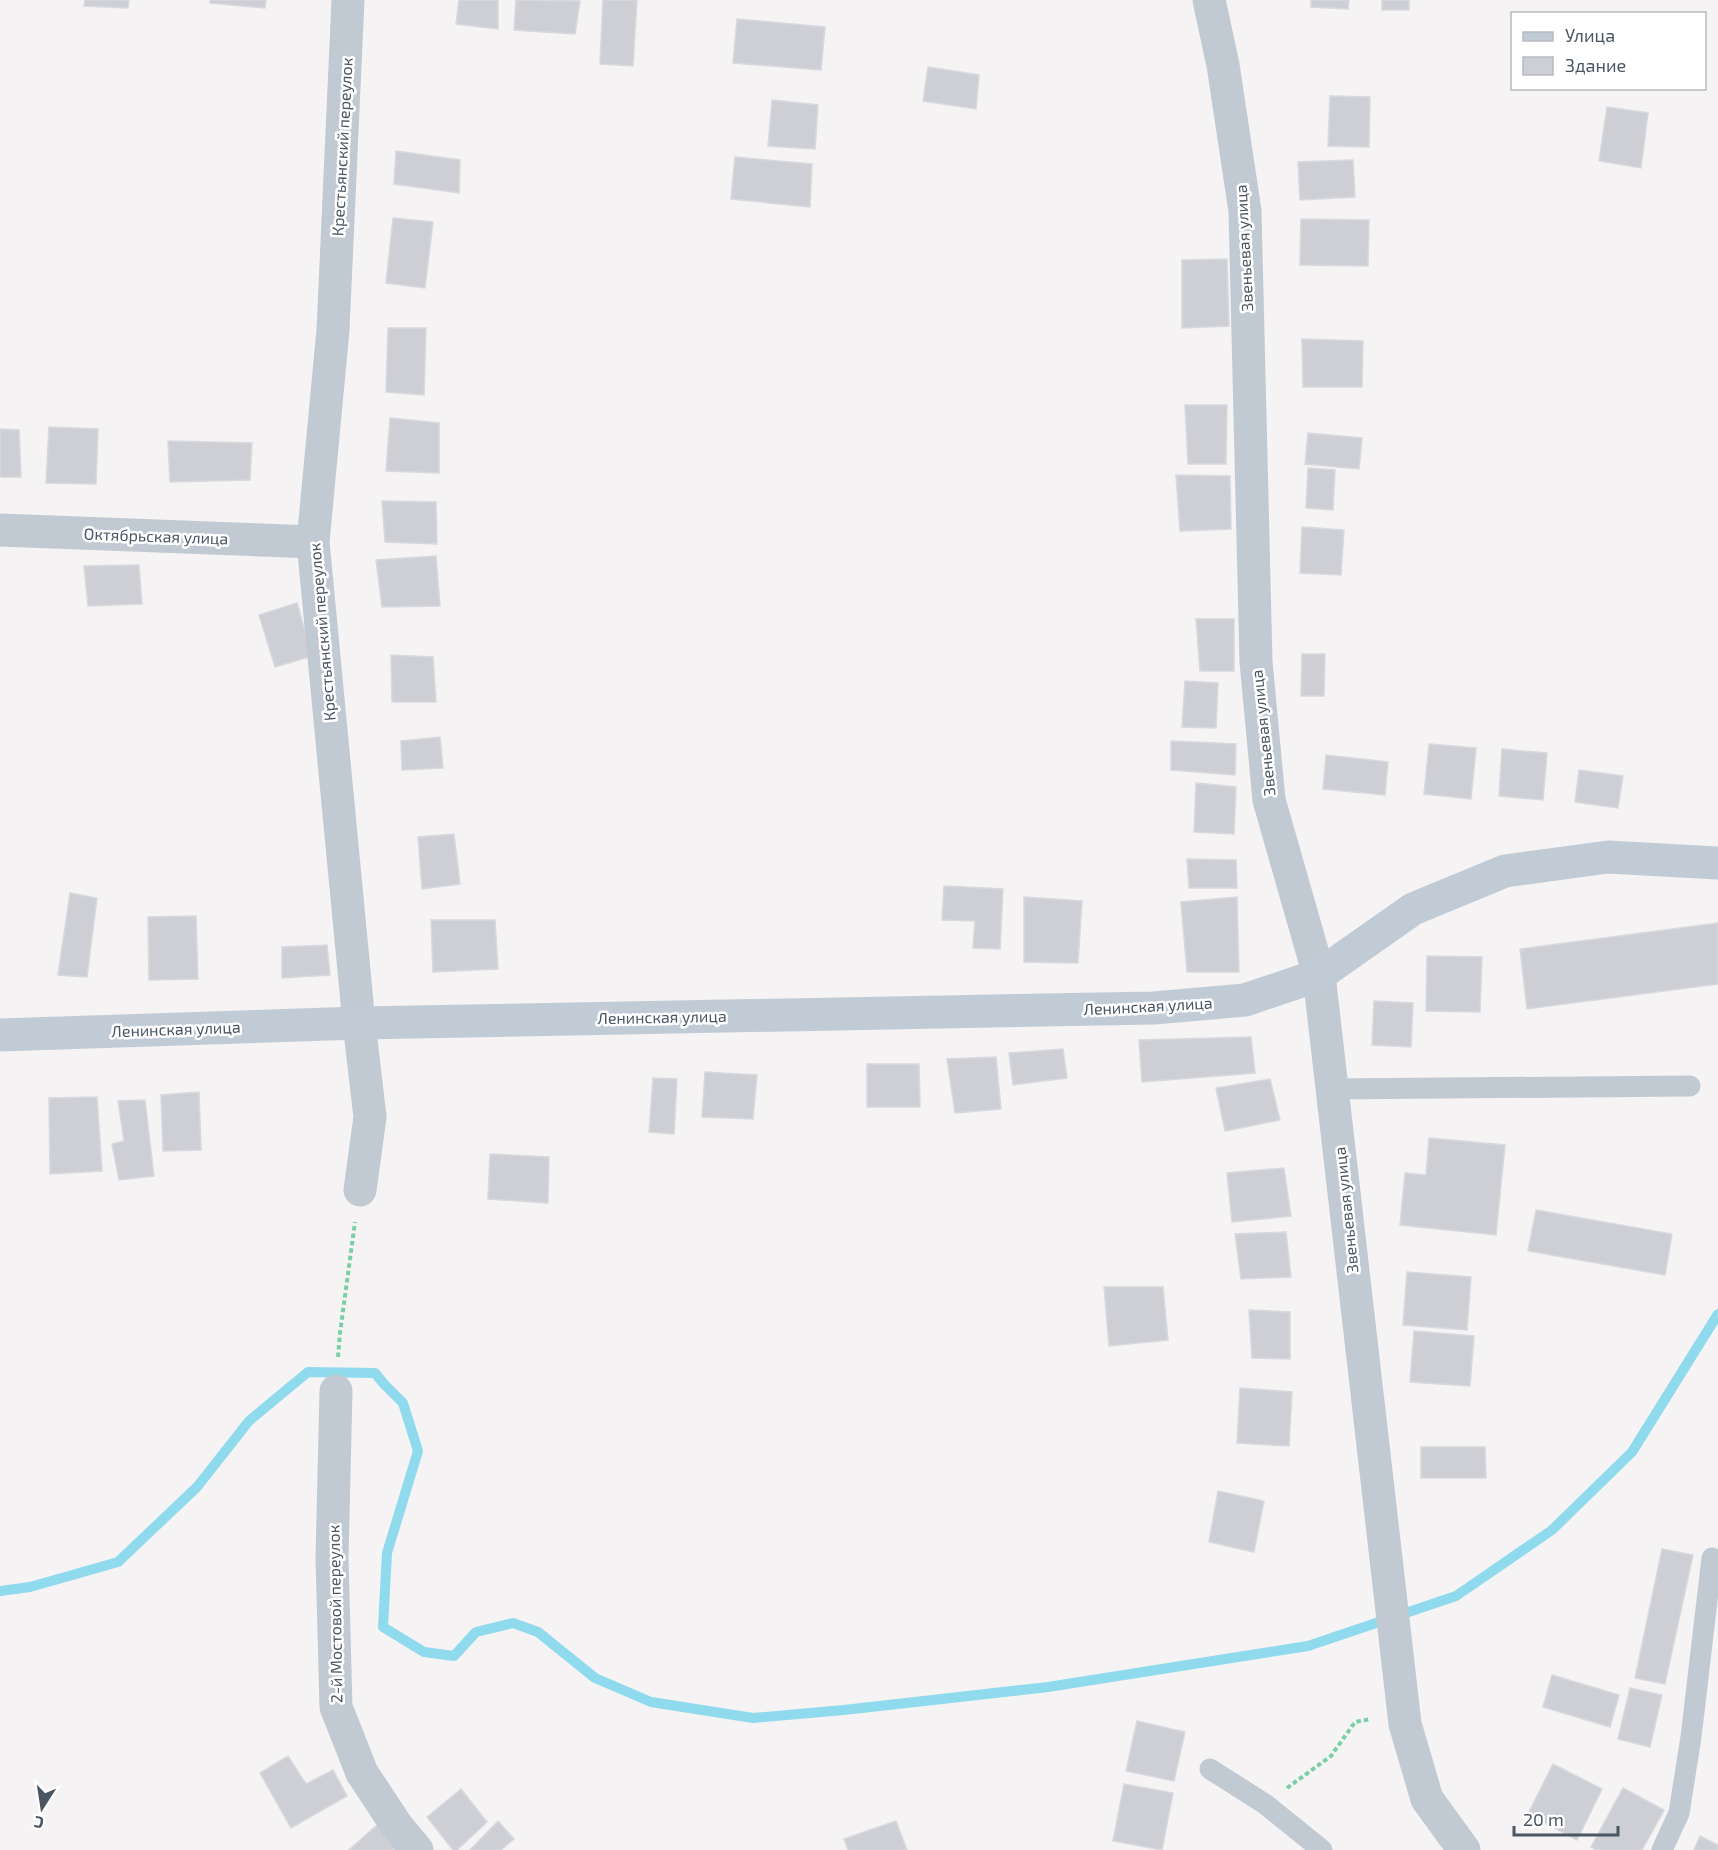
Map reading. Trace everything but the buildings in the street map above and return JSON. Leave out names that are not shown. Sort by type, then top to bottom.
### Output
[{"type":"street","name":"Крестьянский переулок","points":[[348,0],[333,330],[313,542],[370,1117],[360,1190]]},
{"type":"street","name":"Звеньевая улица","points":[[1209,0],[1223,66],[1245,211],[1256,662],[1269,800],[1319,975],[1405,1725],[1427,1799],[1464,1850]]},
{"type":"street","name":"Октябрьская улица","points":[[0,530],[313,542]]},
{"type":"street","name":"Ленинская улица","points":[[0,1035],[359,1023],[1154,1008],[1245,1000],[1319,975],[1413,909],[1505,871],[1608,857],[1718,863]]},
{"type":"street","name":"2-й Мостовой переулок","points":[[336,1391],[332,1558],[336,1707],[362,1773],[397,1826],[417,1850]]},
{"type":"lane","points":[[1332,1089],[1690,1086]]},
{"type":"lane","points":[[1662,1850],[1679,1813],[1691,1737],[1712,1558]]},
{"type":"lane","points":[[1210,1769],[1265,1804],[1322,1850]]},
{"type":"path","points":[[340,1333],[360,1190]]},
{"type":"path","points":[[1265,1804],[1331,1756],[1355,1722],[1403,1714]]},
{"type":"waterway","points":[[0,1591],[30,1587],[118,1562],[197,1487],[249,1421],[308,1372],[375,1373],[403,1403],[418,1451],[387,1553],[383,1627],[424,1652],[454,1656],[476,1632],[513,1623],[538,1632],[595,1678],[651,1702],[753,1718],[1048,1687],[1308,1646],[1456,1596],[1552,1530],[1632,1452],[1718,1314]]}]
